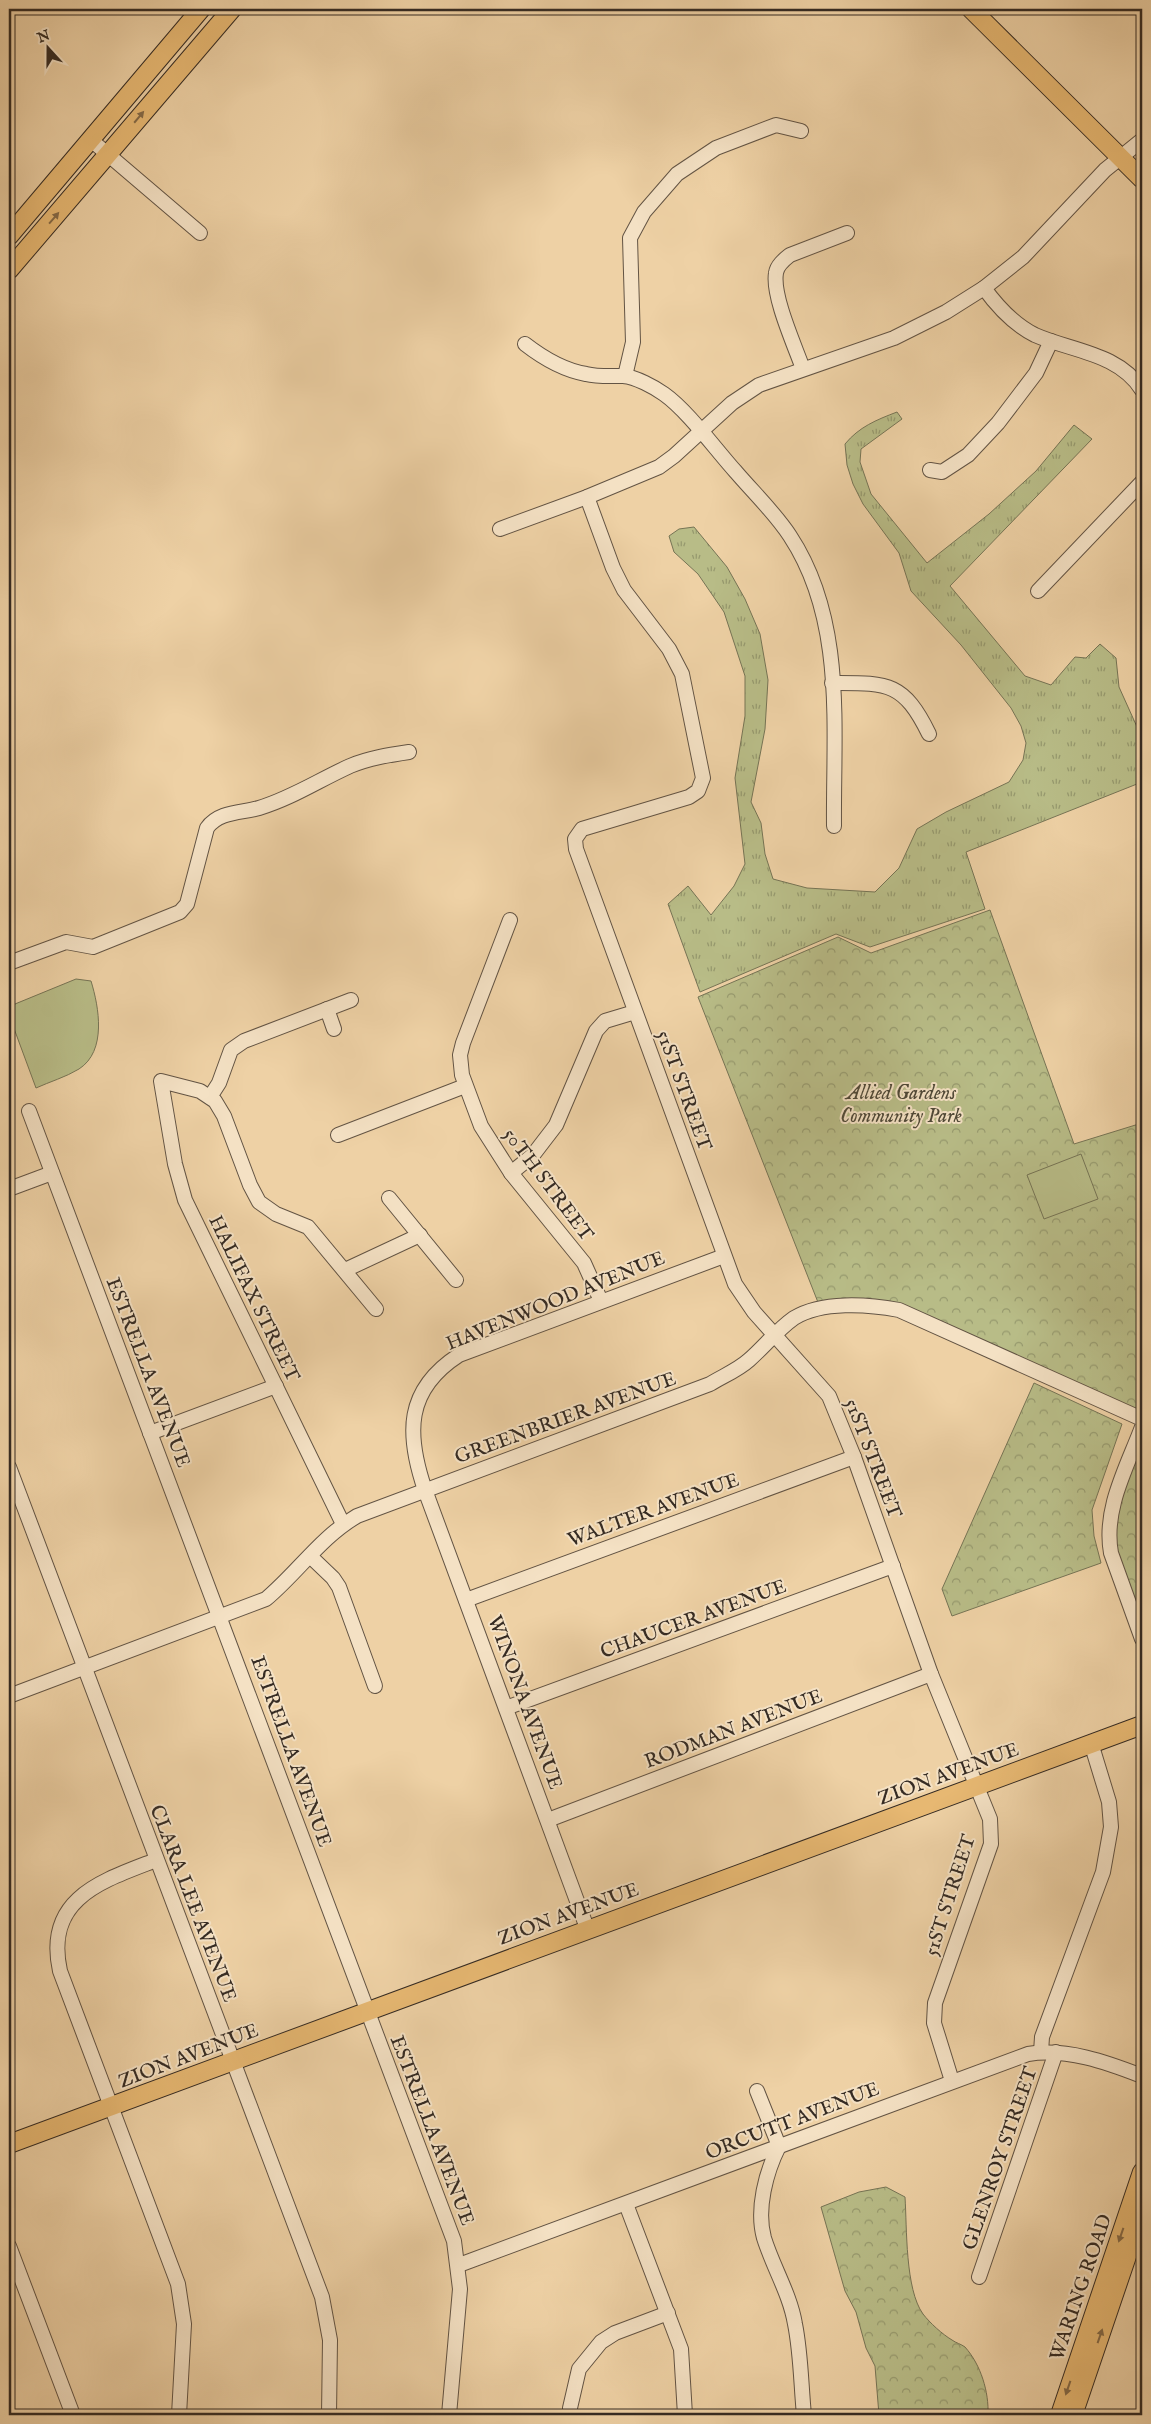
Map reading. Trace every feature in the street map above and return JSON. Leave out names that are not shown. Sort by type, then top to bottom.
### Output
[{"type":"main road","points":[[9,236],[201,9]]},
{"type":"main road","points":[[9,270],[232,9]]},
{"type":"main road","points":[[971,9],[1142,179]]},
{"type":"main road","name":"ZION AVENUE","points":[[9,2144],[587,1928],[1142,1725]]},
{"type":"main road","name":"WARING ROAD","points":[[1060,2415],[1142,2172]]},
{"type":"main road","name":"WARING ROAD","points":[[1073,2415],[1142,2212]]},
{"type":"street","points":[[625,376],[633,342],[630,238],[644,212],[665,186],[696,160],[716,148],[776,125],[801,131]]},
{"type":"street","points":[[91,140],[200,233]]},
{"type":"street","points":[[500,529],[587,497],[659,467],[732,403],[759,385],[894,338],[946,312],[984,288],[1024,257],[1119,156],[1142,140]]},
{"type":"street","points":[[803,369],[779,300],[776,272],[783,260],[790,255],[847,233]]},
{"type":"street","points":[[984,288],[1005,314],[1032,334],[1099,356],[1115,365],[1142,390]]},
{"type":"street","points":[[930,470],[942,472],[968,455],[998,423],[1036,373],[1052,341]]},
{"type":"street","points":[[525,344],[548,360],[572,371],[598,376],[635,378],[665,394],[701,432],[789,534],[804,560],[817,592],[827,629],[832,683],[834,826]]},
{"type":"street","points":[[1038,591],[1142,482]]},
{"type":"street","name":"51ST STREET","points":[[587,497],[612,568],[624,590],[669,649],[682,674],[702,778],[698,791],[689,798],[582,829],[575,839],[576,849],[735,1284],[754,1312],[829,1396],[854,1457],[932,1674],[990,1819],[991,1844],[935,2003],[934,2023],[952,2081]]},
{"type":"street","points":[[832,683],[875,683],[896,690],[915,707],[930,734]]},
{"type":"street","points":[[9,963],[66,942],[93,947],[180,912],[188,904],[207,828],[211,822],[221,816],[259,808],[312,787],[350,766],[374,758],[410,752]]},
{"type":"street","name":"50TH STREET","points":[[510,920],[460,1055],[465,1086],[480,1126],[511,1173],[584,1262],[601,1301]]},
{"type":"street","points":[[351,1000],[244,1041],[231,1050],[220,1083],[210,1097],[215,1100],[224,1116],[250,1185],[259,1202],[276,1214],[308,1226],[376,1309]]},
{"type":"street","points":[[327,1009],[334,1029]]},
{"type":"street","points":[[511,1173],[533,1155],[556,1125],[596,1031],[605,1021],[635,1012]]},
{"type":"street","name":"HALIFAX STREET","points":[[210,1097],[200,1091],[161,1081],[174,1164],[185,1200],[343,1524]]},
{"type":"street","points":[[338,1135],[465,1086]]},
{"type":"street","name":"ESTRELLA AVENUE","points":[[29,1111],[454,2241],[459,2265],[460,2289],[449,2415]]},
{"type":"street","points":[[9,1189],[52,1173]]},
{"type":"street","points":[[389,1198],[456,1280]]},
{"type":"street","points":[[345,1270],[420,1236]]},
{"type":"street","name":"HAVENWOOD AVENUE","points":[[425,1490],[413,1452],[413,1420],[420,1398],[440,1369],[459,1355],[724,1256]]},
{"type":"street","name":"GREENBRIER AVENUE","points":[[9,1696],[266,1599],[283,1586],[329,1535],[357,1516],[710,1384],[749,1360],[774,1334],[794,1319],[810,1311],[834,1306],[872,1305],[899,1310],[1142,1419]]},
{"type":"street","points":[[150,1433],[276,1386]]},
{"type":"street","points":[[1142,1427],[1112,1504],[1109,1540],[1111,1553],[1142,1639]]},
{"type":"street","name":"WALTER AVENUE","points":[[466,1600],[854,1457]]},
{"type":"street","name":"CLARA LEE AVENUE","points":[[9,1467],[231,2061],[322,2298],[330,2349],[329,2415]]},
{"type":"street","name":"WINONA AVENUE","points":[[425,1490],[587,1928]]},
{"type":"street","points":[[310,1556],[333,1578],[339,1588],[375,1686]]},
{"type":"street","name":"CHAUCER AVENUE","points":[[506,1708],[893,1566]]},
{"type":"street","name":"RODMAN AVENUE","points":[[548,1820],[932,1674]]},
{"type":"street","name":"GLENROY STREET","points":[[1041,2052],[1042,2037],[1103,1872],[1111,1827],[1109,1802],[1091,1743]]},
{"type":"street","points":[[156,1860],[103,1881],[86,1890],[67,1912],[57,1941],[60,1971],[178,2284],[184,2324],[179,2415]]},
{"type":"street","name":"GLENROY STREET","points":[[979,2277],[1056,2052]]},
{"type":"street","name":"ORCUTT AVENUE","points":[[459,2265],[1028,2054],[1056,2052],[1100,2061],[1142,2076]]},
{"type":"street","points":[[758,2091],[780,2146],[764,2182],[762,2222],[764,2236],[796,2325],[804,2415]]},
{"type":"street","points":[[626,2204],[681,2350],[686,2415]]},
{"type":"street","points":[[9,2246],[73,2415]]},
{"type":"street","points":[[570,2415],[579,2369],[602,2342],[615,2333],[668,2313]]},
{"type":"green space","points":[[897,412],[902,419],[861,449],[860,462],[871,494],[927,563],[989,514],[1036,471],[1074,425],[1092,439],[950,586],[1025,676],[1051,685],[1075,657],[1086,658],[1100,644],[1116,658],[1119,687],[1142,738],[1142,782],[966,852],[985,909],[870,947],[836,934],[700,992],[668,904],[688,886],[711,915],[734,886],[745,864],[735,778],[745,716],[745,676],[724,612],[698,574],[674,552],[669,536],[679,529],[694,527],[727,567],[745,599],[760,634],[768,680],[765,729],[751,802],[761,823],[765,854],[773,879],[807,888],[875,892],[899,868],[917,829],[946,812],[1009,782],[1023,760],[1026,743],[1021,726],[1011,708],[961,645],[911,591],[899,553],[863,504],[853,484],[847,465],[845,444],[868,425]]},
{"type":"green space","name":"Allied Gardens Community Park","points":[[990,910],[1074,1144],[1142,1123],[1142,1418],[909,1314],[821,1310],[698,997],[838,937],[871,953]]},
{"type":"green space","points":[[76,979],[91,981],[94,992],[99,1028],[94,1051],[88,1061],[79,1069],[36,1088],[9,1015],[15,1004]]},
{"type":"green space","points":[[1081,1154],[1098,1199],[1044,1219],[1027,1175]]},
{"type":"green space","points":[[1034,1383],[1122,1424],[1092,1510],[1094,1536],[1101,1563],[952,1616],[942,1589]]},
{"type":"green space","points":[[1142,1426],[1142,1631],[1109,1536]]},
{"type":"green space","points":[[886,2187],[905,2197],[908,2258],[917,2303],[923,2314],[940,2332],[965,2347],[971,2354],[983,2379],[988,2415],[879,2415],[875,2366],[866,2348],[856,2312],[845,2291],[821,2207],[859,2192]]}]
